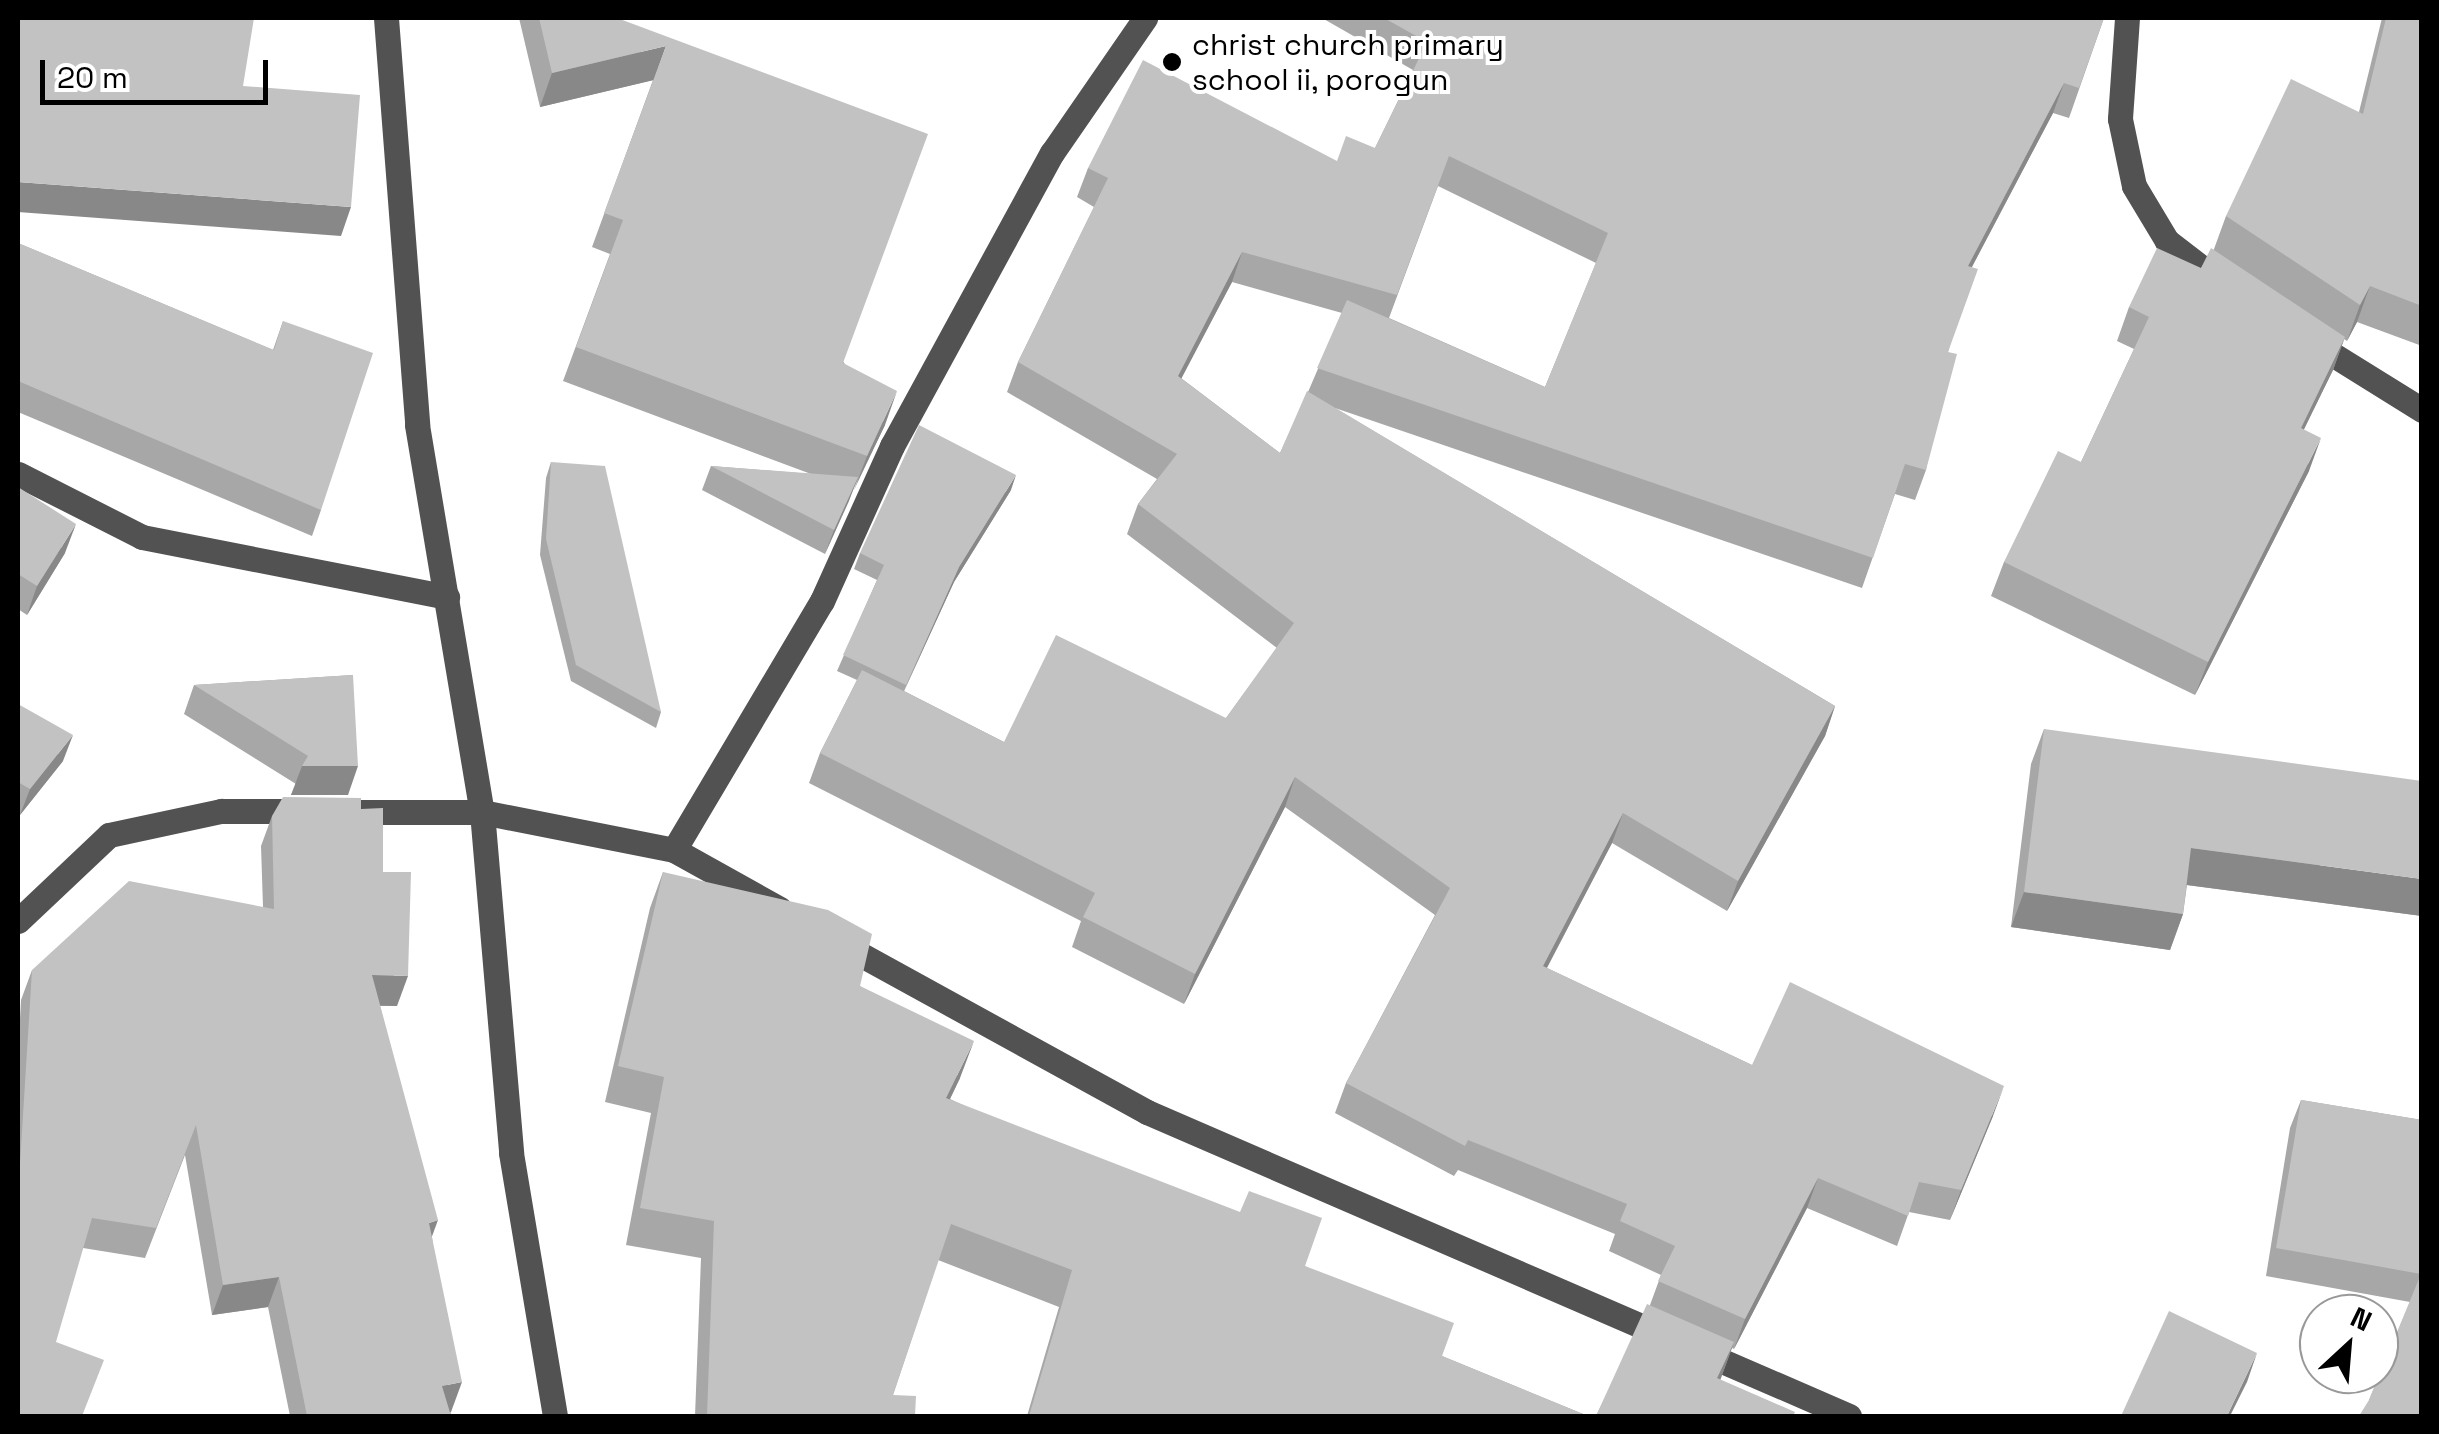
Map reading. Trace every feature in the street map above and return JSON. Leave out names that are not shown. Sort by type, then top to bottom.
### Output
[{"type":"street","points":[[386,18],[417,425],[482,812],[511,1153],[555,1416]]},
{"type":"street","points":[[674,850],[822,601],[892,446],[1052,153],[1145,18]]},
{"type":"street","points":[[2127,18],[2120,119],[2134,186],[2167,241],[2245,299]]},
{"type":"street","points":[[2294,329],[2422,410]]},
{"type":"street","points":[[18,474],[142,536],[447,597]]},
{"type":"street","points":[[18,921],[109,835],[222,811],[482,812],[674,850],[1147,1112],[1849,1416]]},
{"type":"building","points":[[18,18],[254,18],[243,86],[360,95],[351,207],[18,182]]},
{"type":"building","points":[[539,18],[617,18],[928,134],[843,363],[897,391],[867,456],[576,347],[623,220],[604,213],[666,46],[552,73]]},
{"type":"building","points":[[1384,18],[2104,18],[2079,88],[2064,83],[1968,266],[1978,269],[1948,352],[1957,354],[1926,470],[1905,464],[1873,558],[1317,368],[1347,300],[1545,387],[1608,233],[1449,156],[1397,295],[1242,252],[1178,376],[1280,453],[1307,391],[1835,706],[1738,881],[1623,813],[1543,966],[1752,1065],[1790,982],[2004,1086],[1961,1190],[1919,1182],[1908,1216],[1818,1178],[1745,1319],[1658,1281],[1675,1246],[1620,1221],[1627,1204],[1468,1140],[1465,1146],[1346,1083],[1450,888],[1295,777],[1195,974],[1083,917],[1095,893],[820,753],[862,670],[1004,742],[1056,635],[1226,718],[1294,623],[1138,504],[1177,454],[1018,362],[1108,178],[1088,168],[1143,60],[1337,161],[1346,136],[1375,148],[1427,42]]},
{"type":"building","points":[[2386,18],[2422,18],[2422,306],[2370,286],[2360,305],[2226,216],[2291,79],[2363,114]]},
{"type":"building","points":[[18,243],[274,350],[283,321],[373,353],[321,510],[18,381]]},
{"type":"building","points":[[2157,248],[2201,268],[2211,248],[2345,337],[2301,428],[2321,438],[2208,662],[2004,562],[2058,451],[2081,462],[2149,317],[2129,307]]},
{"type":"building","points":[[919,425],[1016,475],[959,567],[906,685],[843,655],[884,565],[860,553]]},
{"type":"building","points":[[551,462],[605,466],[661,712],[576,665],[546,539]]},
{"type":"building","points":[[711,466],[858,477],[834,530]]},
{"type":"building","points":[[18,487],[76,524],[37,586],[18,574]]},
{"type":"building","points":[[353,675],[358,766],[302,766],[308,756],[194,685]]},
{"type":"building","points":[[18,704],[73,735],[30,789],[18,782]]},
{"type":"building","points":[[2044,729],[2422,781],[2422,879],[2191,848],[2183,914],[2024,892]]},
{"type":"building","points":[[283,797],[361,798],[361,809],[383,808],[383,872],[411,872],[408,976],[372,975],[438,1220],[429,1223],[462,1382],[442,1386],[451,1416],[307,1416],[279,1277],[223,1285],[196,1125],[156,1228],[92,1218],[56,1342],[104,1360],[82,1416],[18,1416],[18,1196],[32,970],[129,881],[274,909],[272,816]]},
{"type":"building","points":[[663,872],[828,910],[872,934],[860,986],[974,1041],[946,1098],[1240,1212],[1249,1191],[1322,1218],[1305,1266],[1454,1323],[1442,1356],[1588,1416],[1029,1416],[1072,1270],[951,1224],[893,1395],[916,1396],[915,1416],[707,1416],[714,1221],[640,1208],[664,1077],[618,1066]]},
{"type":"building","points":[[2301,1100],[2422,1120],[2422,1416],[2359,1416],[2371,1394],[2399,1394],[2399,1327],[2421,1274],[2276,1248]]},
{"type":"building","points":[[1647,1304],[1734,1342],[1717,1378],[1795,1412],[1793,1416],[1596,1416]]},
{"type":"building","points":[[2169,1311],[2257,1353],[2227,1416],[2121,1416]]},
{"type":"place","name":"christ church primary school ii, porogun","points":[[1172,62]]}]
